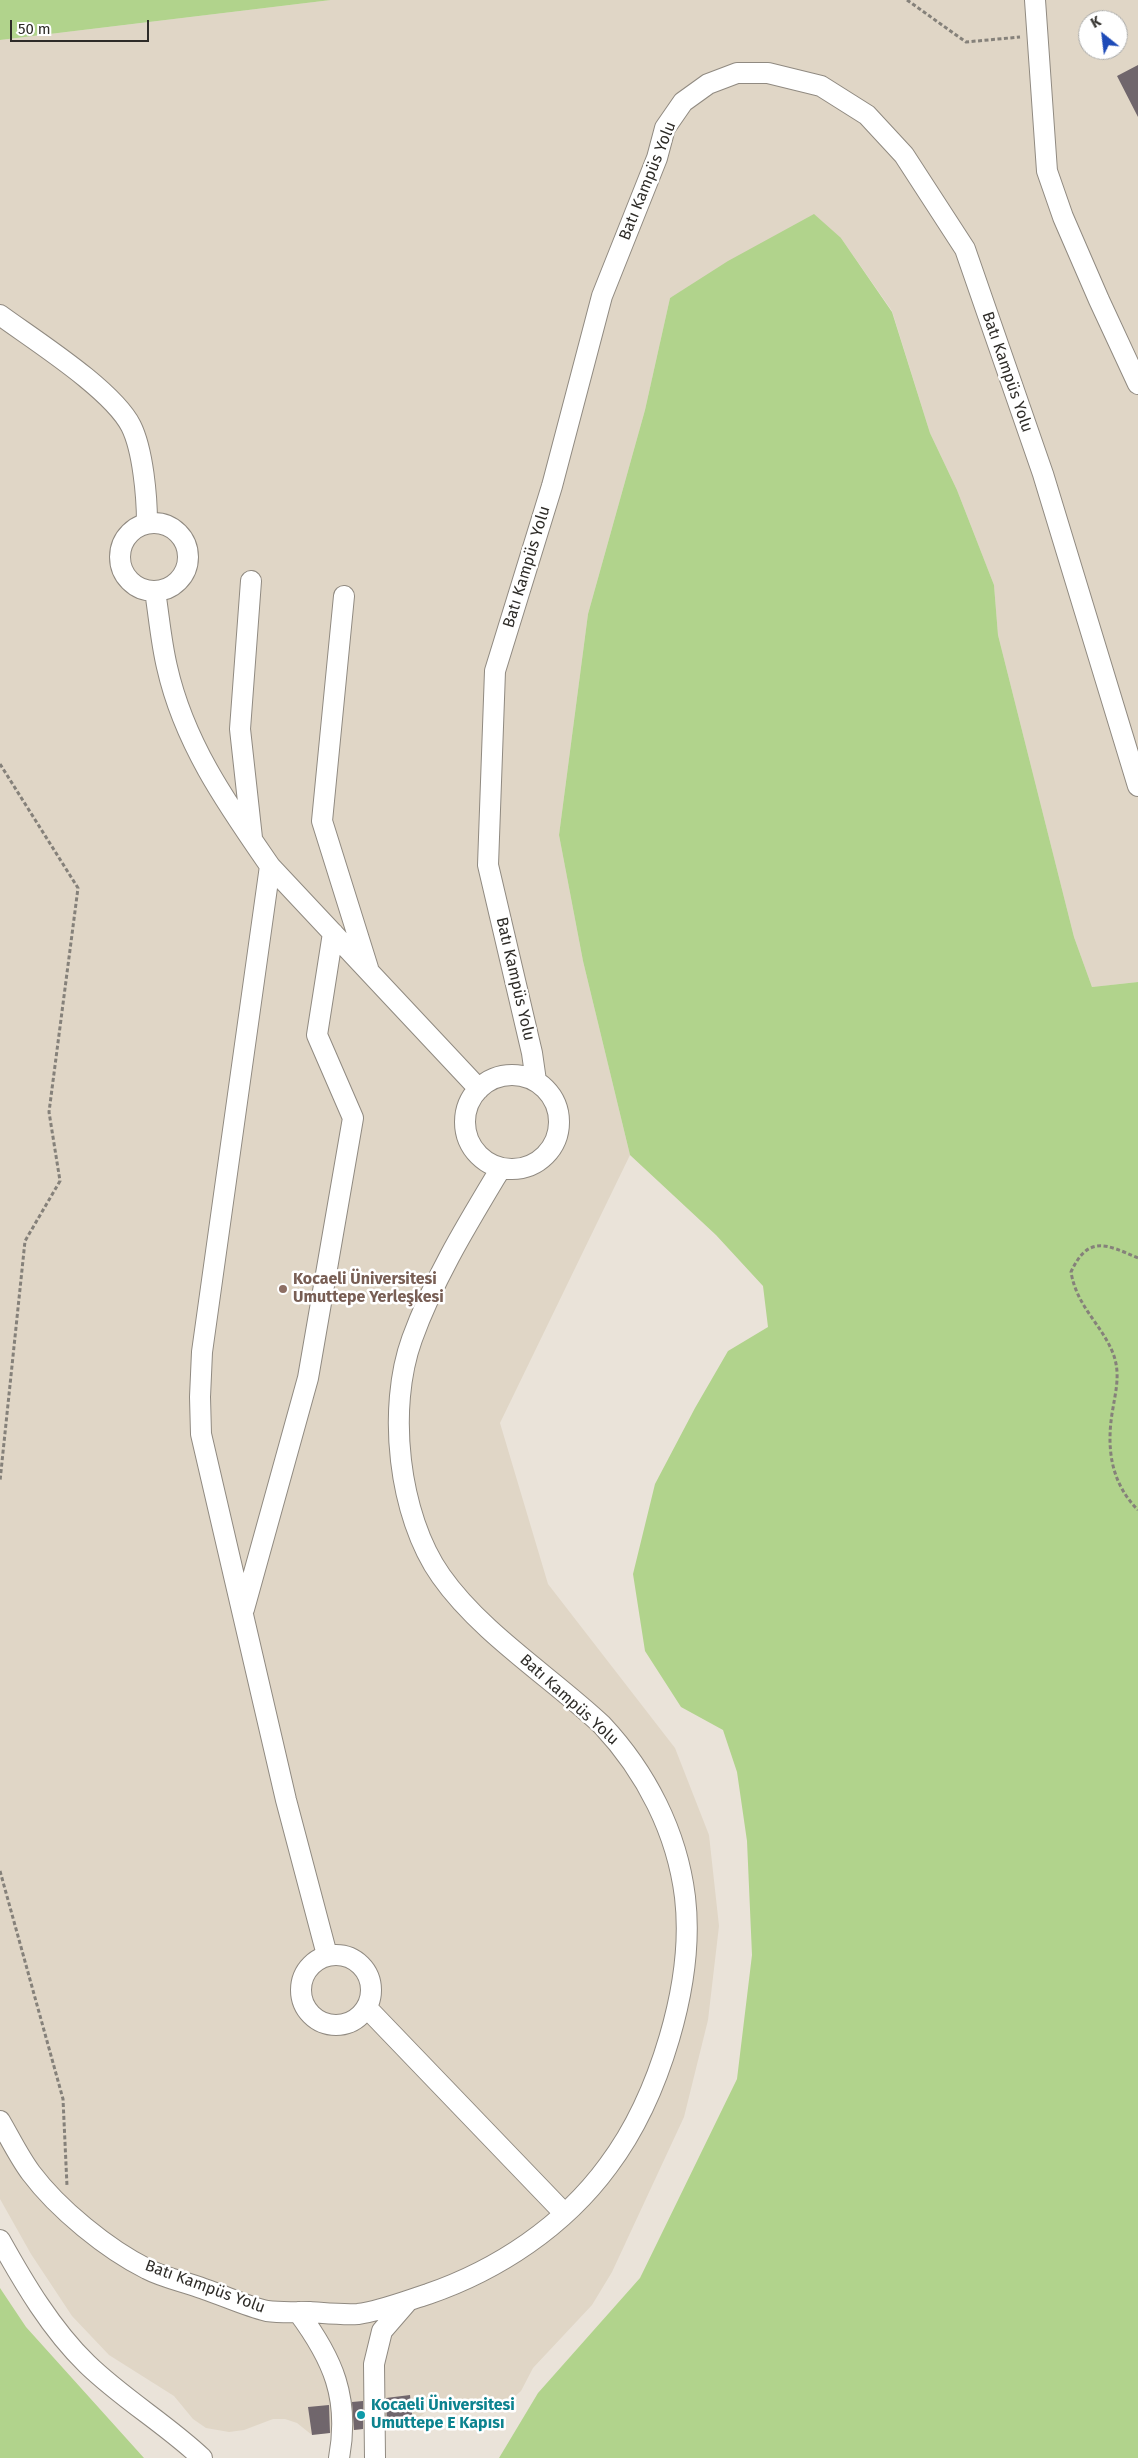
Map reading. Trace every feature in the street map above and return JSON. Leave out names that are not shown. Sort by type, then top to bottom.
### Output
[{"type":"street","points":[[1035,0],[1047,171],[1063,217],[1098,300],[1138,384]]},
{"type":"street","name":"Batı Kampüs Yolu","points":[[536,1081],[532,1053],[488,865],[494,671],[552,486],[602,296],[656,158],[665,128],[683,102],[708,84],[737,74],[768,73],[821,86],[868,115],[904,155],[964,249],[1043,474],[1138,786]]},
{"type":"street","points":[[0,315],[83,376],[113,403],[131,426],[140,458],[147,500],[147,523]]},
{"type":"street","points":[[147,523],[164,524],[179,533],[189,553],[184,575],[176,584],[155,591],[134,584],[126,577],[121,567],[122,544],[128,535],[147,523]]},
{"type":"street","points":[[251,581],[240,729],[252,840]]},
{"type":"street","points":[[155,591],[167,668],[187,728],[216,787],[270,866],[479,1088]]},
{"type":"street","points":[[344,596],[322,822],[370,972]]},
{"type":"street","points":[[270,866],[202,1352],[201,1434],[286,1800],[327,1955]]},
{"type":"street","points":[[243,1611],[308,1378],[353,1118],[317,1035],[333,933]]},
{"type":"street","points":[[506,1075],[522,1076],[536,1081],[549,1092],[557,1105],[560,1121],[558,1137],[550,1152],[538,1162],[523,1169],[492,1166],[480,1157],[470,1145],[466,1131],[465,1115],[470,1101],[479,1088],[492,1080],[506,1075]]},
{"type":"street","name":"Batı Kampüs Yolu","points":[[0,2121],[31,2173],[84,2228],[148,2269],[268,2311],[358,2314],[408,2301],[449,2287],[486,2270],[524,2246],[589,2190],[610,2164],[652,2090],[666,2048],[683,1971],[685,1897],[674,1846],[659,1808],[622,1747],[576,1701],[514,1650],[465,1605],[440,1576],[425,1547],[412,1514],[404,1484],[399,1420],[403,1382],[412,1340],[431,1294],[462,1234],[501,1168]]},
{"type":"street","points":[[338,1954],[350,1957],[360,1964],[367,1973],[371,1984],[371,1996],[367,2008],[350,2022],[338,2025],[316,2020],[308,2012],[301,1996],[302,1979],[307,1969],[316,1960],[327,1955],[338,1954]]},
{"type":"street","points":[[367,2008],[564,2212]]},
{"type":"street","points":[[0,2240],[22,2280],[50,2320],[86,2364],[202,2458]]},
{"type":"street","points":[[375,2458],[374,2364],[382,2331],[408,2301]]},
{"type":"street","points":[[298,2312],[319,2340],[331,2364],[338,2386],[343,2416],[339,2458]]},
{"type":"path","points":[[907,0],[966,42],[1038,36]]},
{"type":"path","points":[[0,764],[78,888],[49,1112],[60,1181],[25,1241],[0,1481]]},
{"type":"path","points":[[1138,1258],[1112,1247],[1092,1246],[1084,1251],[1071,1272],[1074,1289],[1114,1355],[1118,1376],[1108,1440],[1110,1457],[1116,1480],[1130,1503],[1138,1510]]},
{"type":"path","points":[[0,1871],[63,2099],[68,2212]]},
{"type":"shaded area","name":"Kocaeli Üniversitesi Umuttepe Yerleşkesi","points":[[331,0],[1138,0],[1138,982],[1092,987],[1074,937],[998,635],[994,585],[957,490],[930,433],[892,311],[841,238],[670,298],[645,410],[588,614],[559,835],[583,961],[630,1155],[500,1423],[548,1584],[675,1748],[709,1835],[719,1926],[708,2020],[684,2117],[612,2272],[592,2305],[533,2368],[521,2391],[510,2401],[496,2406],[442,2403],[431,2407],[413,2423],[312,2435],[297,2423],[285,2419],[273,2419],[244,2430],[229,2432],[206,2428],[193,2419],[174,2396],[109,2355],[72,2316],[31,2254],[0,2199],[0,40]]},
{"type":"green space","points":[[0,0],[331,0],[0,40]]},
{"type":"green space","points":[[814,214],[841,238],[892,312],[930,433],[957,490],[994,585],[998,635],[1074,937],[1092,987],[1138,982],[1138,2458],[499,2458],[538,2393],[640,2278],[737,2079],[752,1955],[747,1841],[737,1772],[723,1730],[681,1707],[645,1651],[633,1574],[655,1484],[695,1408],[728,1351],[768,1327],[763,1286],[716,1235],[630,1155],[583,961],[559,835],[588,614],[645,410],[670,298],[728,261]]},
{"type":"green space","points":[[0,2288],[26,2327],[144,2458],[0,2458]]},
{"type":"building","points":[[1138,65],[1138,117],[1117,76]]},
{"type":"building","points":[[410,2395],[413,2423],[387,2426],[386,2398]]},
{"type":"building","points":[[363,2401],[363,2429],[354,2430],[352,2402]]},
{"type":"building","points":[[329,2405],[330,2433],[312,2435],[308,2407]]},
{"type":"place","name":"Kocaeli Üniversitesi Umuttepe Yerleşkesi","points":[[283,1289]]},
{"type":"place","name":"Kocaeli Üniversitesi Umuttepe E Kapısı","points":[[361,2415]]}]
